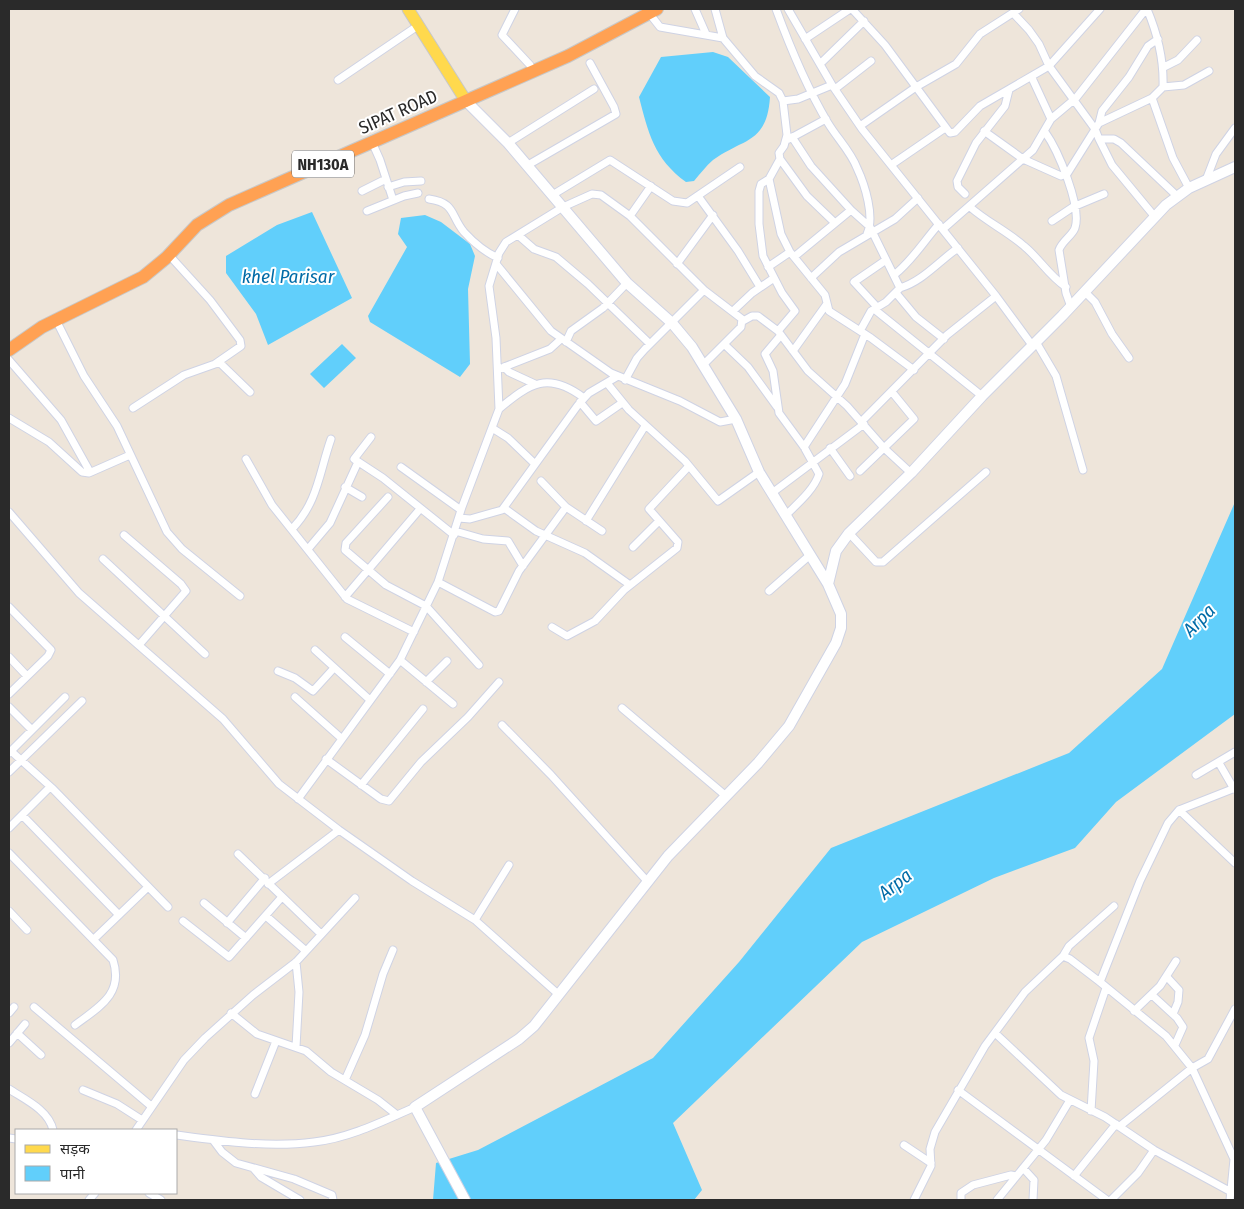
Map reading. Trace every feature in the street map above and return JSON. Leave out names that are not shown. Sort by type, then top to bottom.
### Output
[{"type":"highway","name":"SIPAT ROAD","points":[[9,350],[21,340],[56,320],[137,280],[169,255],[197,225],[217,211],[372,142],[601,31],[649,10]]},
{"type":"highway","name":"SIPAT ROAD","points":[[9,340],[31,324],[136,273],[159,255],[193,219],[222,200],[568,56],[649,10]]},
{"type":"main road","points":[[408,9],[464,98]]},
{"type":"street","points":[[515,9],[502,35],[530,65]]},
{"type":"street","points":[[695,9],[706,34]]},
{"type":"street","points":[[715,9],[723,38],[755,76],[779,93],[783,101],[789,139],[870,231],[894,275],[898,290],[916,317],[944,339]]},
{"type":"street","points":[[776,9],[813,94],[826,119],[856,165],[868,209],[870,231]]},
{"type":"street","points":[[788,9],[833,87],[860,126],[1034,343],[1056,376],[1083,470]]},
{"type":"street","points":[[805,39],[851,9],[885,45],[945,128],[952,133],[980,106],[1032,78],[1048,66],[1100,9]]},
{"type":"street","points":[[894,275],[911,261],[917,249],[941,227],[970,207],[1033,150],[1052,119],[1074,100],[1146,9],[1158,39],[1164,67],[1163,87]]},
{"type":"street","points":[[649,10],[660,27],[723,38]]},
{"type":"street","points":[[860,126],[916,87],[956,64],[980,34],[1016,11],[1039,44],[1048,66],[1097,126],[1100,139],[1112,165],[1155,217]]},
{"type":"street","points":[[820,64],[864,21]]},
{"type":"street","points":[[338,80],[419,25]]},
{"type":"street","points":[[984,131],[1023,159],[1060,176],[1067,174],[1097,126],[1102,111],[1129,77],[1144,52],[1158,39]]},
{"type":"street","points":[[1164,67],[1178,60],[1197,40]]},
{"type":"street","points":[[783,101],[833,87],[871,61]]},
{"type":"street","points":[[528,166],[616,114],[590,63]]},
{"type":"street","points":[[1097,126],[1152,98],[1163,87],[1184,85],[1209,72]]},
{"type":"street","points":[[1032,78],[1052,119]]},
{"type":"street","points":[[508,142],[594,89]]},
{"type":"street","points":[[965,194],[958,187],[957,181],[968,157],[984,131],[1005,106],[1009,90]]},
{"type":"street","points":[[178,1136],[275,1144],[314,1142],[349,1134],[415,1107],[519,1039],[534,1026],[668,856],[726,796],[789,726],[836,643],[841,614],[828,584],[759,472],[736,419],[692,347],[672,323],[627,282],[508,142],[464,98]]},
{"type":"street","points":[[1152,98],[1173,158],[1190,188]]},
{"type":"street","points":[[826,119],[789,139],[779,153],[780,158],[807,196],[834,222]]},
{"type":"street","points":[[891,165],[945,128]]},
{"type":"street","points":[[1206,180],[1216,154],[1235,128]]},
{"type":"street","points":[[1045,132],[1054,144],[1067,174],[1073,206],[1075,227],[1060,248],[1071,307]]},
{"type":"street","points":[[1100,139],[1114,140],[1121,143],[1177,196]]},
{"type":"street","points":[[372,142],[393,200]]},
{"type":"street","points":[[777,407],[773,371],[765,354],[795,311],[768,267],[761,249],[759,224],[760,186],[769,179],[780,158]]},
{"type":"street","points":[[554,194],[610,160],[677,203],[687,203],[740,167]]},
{"type":"street","points":[[828,584],[834,557],[849,533],[911,473],[982,396],[1086,292],[1155,217],[1177,196],[1235,167]]},
{"type":"street","points":[[769,179],[781,234],[792,254],[825,295],[826,304],[834,315],[863,332],[914,370]]},
{"type":"street","points":[[362,191],[387,183],[421,181]]},
{"type":"street","points":[[630,216],[651,186]]},
{"type":"street","points":[[367,211],[393,200],[418,193]]},
{"type":"street","points":[[298,799],[400,660],[438,582],[460,514],[499,409],[501,368],[489,286],[506,242],[563,207],[587,195],[596,194],[608,198],[630,216],[704,290],[733,311],[743,322]]},
{"type":"street","points":[[1052,221],[1073,206],[1104,194]]},
{"type":"street","points":[[698,196],[713,215],[760,287]]},
{"type":"street","points":[[811,278],[840,252],[870,231],[895,219],[918,198]]},
{"type":"street","points":[[429,199],[445,204],[458,219],[464,231],[482,250],[497,262],[543,322],[564,341],[621,378],[680,401],[720,422],[725,423],[736,419]]},
{"type":"street","points":[[970,207],[1025,247],[1055,279],[1066,287]]},
{"type":"street","points":[[768,267],[792,254],[851,210]]},
{"type":"street","points":[[677,264],[713,215]]},
{"type":"street","points":[[518,235],[534,250],[556,257],[609,303],[650,344]]},
{"type":"street","points":[[804,447],[838,397],[852,372],[863,332],[875,308],[886,302],[898,290],[922,277],[937,262],[958,248]]},
{"type":"street","points":[[133,408],[184,375],[219,362],[240,348],[242,343],[210,300],[169,255]]},
{"type":"street","points":[[886,260],[854,282],[875,308],[982,396]]},
{"type":"street","points":[[733,311],[760,287],[774,278]]},
{"type":"street","points":[[501,368],[550,349],[564,341],[574,328],[609,303],[627,282]]},
{"type":"street","points":[[401,467],[460,514],[470,519],[497,513],[504,508],[582,400],[607,384],[621,378],[650,344],[704,290]]},
{"type":"street","points":[[1086,292],[1095,302],[1103,320],[1129,358]]},
{"type":"street","points":[[772,493],[863,422],[944,339],[996,296]]},
{"type":"street","points":[[793,351],[826,304]]},
{"type":"street","points":[[703,366],[743,322],[752,316],[758,316],[780,333],[808,371],[838,397],[863,422],[884,448],[911,473]]},
{"type":"street","points":[[56,320],[79,367],[113,419],[170,537],[240,596]]},
{"type":"street","points":[[724,344],[748,367],[777,407],[782,419],[804,447],[819,474],[816,481],[786,515]]},
{"type":"street","points":[[9,360],[61,420],[90,472]]},
{"type":"street","points":[[219,362],[250,392]]},
{"type":"street","points":[[501,368],[535,384]]},
{"type":"street","points":[[499,409],[535,384],[546,382],[562,384],[582,400],[596,421],[622,403]]},
{"type":"street","points":[[607,384],[622,403],[678,453],[718,501],[759,472]]},
{"type":"street","points":[[860,471],[914,419],[892,392]]},
{"type":"street","points":[[9,418],[54,446],[80,471],[85,473],[130,455]]},
{"type":"street","points":[[586,521],[646,426]]},
{"type":"street","points":[[492,428],[508,438],[535,464]]},
{"type":"street","points":[[371,437],[354,457],[358,462],[383,478],[420,509],[454,533],[484,539],[508,541],[523,566]]},
{"type":"street","points":[[292,529],[306,513],[314,497],[331,439]]},
{"type":"street","points":[[830,448],[850,476]]},
{"type":"street","points":[[246,459],[264,494],[346,597],[357,606],[414,632]]},
{"type":"street","points":[[308,549],[330,523],[358,462]]},
{"type":"street","points":[[552,626],[565,636],[570,636],[595,621],[630,585],[678,546],[678,542],[649,509],[689,466]]},
{"type":"street","points":[[849,533],[876,562],[883,562],[986,472]]},
{"type":"street","points":[[541,481],[566,507],[602,531]]},
{"type":"street","points":[[345,488],[362,497]]},
{"type":"street","points":[[388,497],[344,546],[345,550],[390,588],[426,606],[478,665]]},
{"type":"street","points":[[438,582],[497,612],[501,609],[523,566],[566,507]]},
{"type":"street","points":[[504,508],[536,530],[580,550],[630,585]]},
{"type":"street","points":[[346,597],[420,509]]},
{"type":"street","points":[[9,512],[79,593],[223,718],[279,784],[339,830],[412,881],[476,920],[558,994]]},
{"type":"street","points":[[632,547],[659,521]]},
{"type":"street","points":[[124,535],[185,588],[185,594],[139,645]]},
{"type":"street","points":[[769,591],[810,555]]},
{"type":"street","points":[[104,559],[205,654]]},
{"type":"street","points":[[9,608],[51,650],[48,656],[9,694]]},
{"type":"street","points":[[345,637],[390,674]]},
{"type":"street","points":[[315,650],[370,700]]},
{"type":"street","points":[[9,657],[28,676]]},
{"type":"street","points":[[400,660],[453,704]]},
{"type":"street","points":[[426,682],[447,661]]},
{"type":"street","points":[[278,671],[295,678],[313,691],[334,668]]},
{"type":"street","points":[[326,759],[381,799],[389,801],[421,762],[468,717],[499,682]]},
{"type":"street","points":[[65,697],[10,752],[22,760],[50,787],[168,907]]},
{"type":"street","points":[[295,698],[341,738]]},
{"type":"street","points":[[9,772],[82,702]]},
{"type":"street","points":[[9,706],[32,730]]},
{"type":"street","points":[[622,708],[726,796]]},
{"type":"street","points":[[361,785],[423,709]]},
{"type":"street","points":[[47,716],[57,725]]},
{"type":"street","points":[[502,725],[551,774],[648,882]]},
{"type":"street","points":[[1196,774],[1219,763],[1235,752]]},
{"type":"street","points":[[1100,982],[1140,881],[1168,824],[1180,810],[1235,789],[1219,763]]},
{"type":"street","points":[[9,828],[50,787]]},
{"type":"street","points":[[1180,810],[1235,863]]},
{"type":"street","points":[[22,815],[120,915]]},
{"type":"street","points":[[227,922],[267,881],[339,830]]},
{"type":"street","points":[[9,853],[113,960],[116,969],[115,982],[109,997],[75,1025]]},
{"type":"street","points":[[238,854],[267,881],[281,898],[321,934]]},
{"type":"street","points":[[476,920],[509,865]]},
{"type":"street","points":[[94,939],[148,887]]},
{"type":"street","points":[[182,921],[226,956],[232,955],[281,898]]},
{"type":"street","points":[[137,1129],[184,1060],[231,1013],[296,962],[355,898]]},
{"type":"street","points":[[204,903],[246,938]]},
{"type":"street","points":[[914,1200],[931,1163],[931,1141],[958,1090],[995,1033],[1025,992],[1063,956],[1069,946],[1114,906]]},
{"type":"street","points":[[9,912],[26,930]]},
{"type":"street","points":[[266,916],[306,951]]},
{"type":"street","points":[[9,924],[15,918]]},
{"type":"street","points":[[345,1080],[366,1035],[381,980],[393,950]]},
{"type":"street","points":[[995,1033],[1048,1085],[1070,1100],[1118,1125],[1154,1150],[1232,1196],[1234,1160],[1192,1068],[1175,1045],[1100,982],[1063,956]]},
{"type":"street","points":[[1134,1011],[1152,995],[1167,977],[1176,961]]},
{"type":"street","points":[[296,962],[299,992],[296,1047]]},
{"type":"street","points":[[1167,977],[1179,990],[1178,1002],[1173,1014]]},
{"type":"street","points":[[1091,1111],[1094,1061],[1089,1038],[1106,988]]},
{"type":"street","points":[[1152,995],[1181,1023],[1184,1030],[1175,1045]]},
{"type":"street","points":[[34,1006],[152,1106]]},
{"type":"street","points":[[9,1013],[14,1007]]},
{"type":"street","points":[[1074,1176],[1118,1125],[1192,1068],[1208,1060],[1235,1009]]},
{"type":"street","points":[[231,1013],[251,1030],[306,1051],[331,1072],[378,1100],[397,1115]]},
{"type":"street","points":[[9,1043],[25,1024]]},
{"type":"street","points":[[17,1034],[41,1055]]},
{"type":"street","points":[[256,1094],[276,1041]]},
{"type":"street","points":[[9,1089],[45,1114],[50,1121],[52,1129]]},
{"type":"street","points":[[83,1090],[117,1104],[142,1120]]},
{"type":"street","points":[[958,1090],[1037,1150],[1109,1200],[1131,1181],[1154,1150]]},
{"type":"street","points":[[997,1200],[1053,1131],[1070,1100]]},
{"type":"street","points":[[415,1107],[465,1200]]},
{"type":"street","points":[[213,1140],[230,1158],[254,1169],[311,1185],[332,1195],[333,1200]]},
{"type":"street","points":[[904,1145],[931,1163]]},
{"type":"street","points":[[1023,1168],[1034,1180],[1032,1200]]},
{"type":"street","points":[[254,1169],[261,1177],[300,1200]]},
{"type":"street","points":[[961,1200],[961,1193],[974,1185],[1011,1175],[1016,1176]]},
{"type":"water","points":[[713,52],[728,57],[770,97],[768,112],[764,124],[752,138],[713,160],[694,181],[686,182],[666,164],[659,154],[649,133],[639,97],[661,57]]},
{"type":"water","name":"khel Parisar","points":[[312,212],[352,298],[268,345],[256,314],[226,273],[226,256],[277,225]]},
{"type":"water","points":[[425,215],[441,222],[470,244],[475,256],[468,289],[470,364],[460,377],[370,322],[368,316],[407,247],[398,234],[401,218]]},
{"type":"water","points":[[342,344],[356,358],[324,388],[310,374]]},
{"type":"water","name":"Arpa","points":[[1235,502],[1235,714],[1116,802],[1075,848],[994,878],[862,942],[673,1123],[702,1190],[694,1200],[433,1200],[436,1163],[478,1150],[653,1058],[739,962],[831,848],[1069,753],[1162,669]]}]
